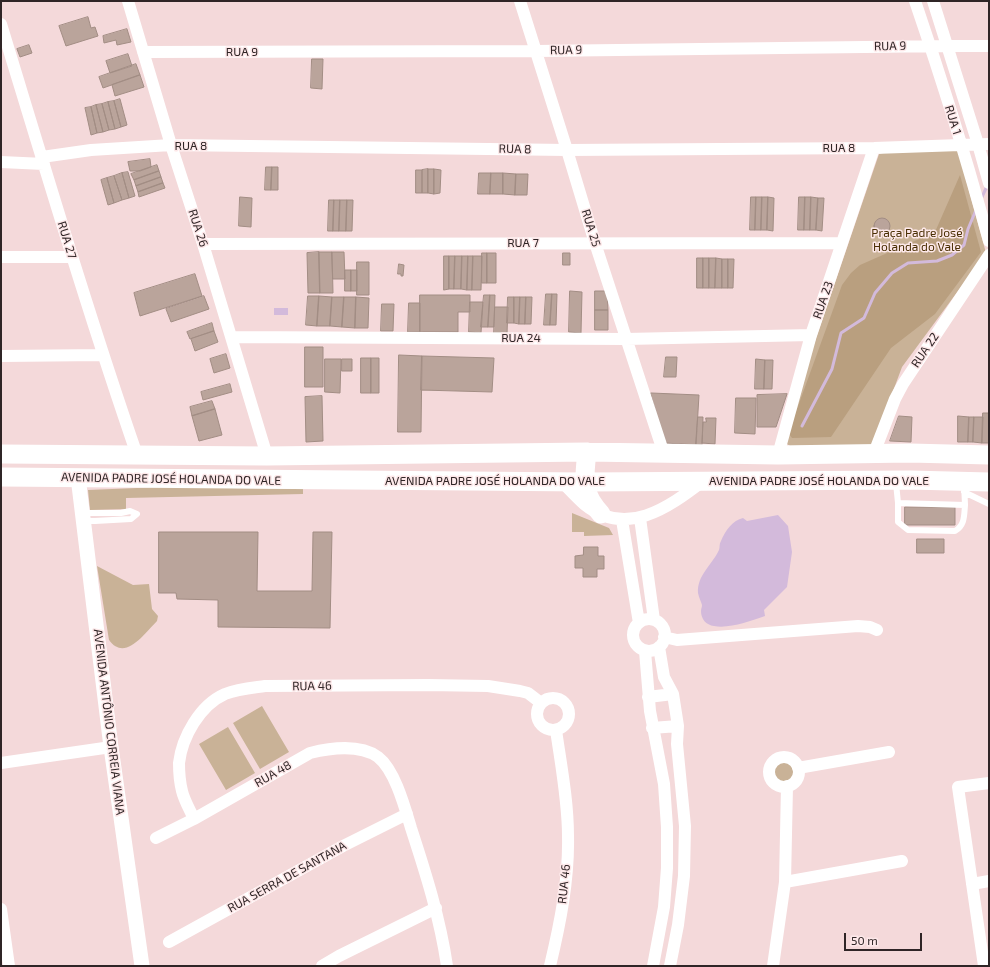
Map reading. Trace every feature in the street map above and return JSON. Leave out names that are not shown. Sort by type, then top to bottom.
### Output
[{"type":"main road","name":"AVENIDA PADRE JOSÉ HOLANDA DO VALE","points":[[1,454],[267,456],[587,452],[778,455],[910,453],[989,455]]},
{"type":"main road","points":[[587,452],[585,482],[586,491],[589,498],[601,514]]},
{"type":"main road","points":[[903,481],[910,453]]},
{"type":"main road","points":[[29,454],[29,478]]},
{"type":"main road","points":[[954,454],[960,485]]},
{"type":"main road","name":"AVENIDA PADRE JOSÉ HOLANDA DO VALE","points":[[1,477],[562,482],[903,481],[960,485],[989,482]]},
{"type":"street","name":"RUA 26","points":[[128,1],[267,456]]},
{"type":"street","name":"RUA 25","points":[[520,1],[595,244],[664,454]]},
{"type":"street","name":"RUA 1","points":[[915,1],[931,46],[979,203],[989,241]]},
{"type":"street","name":"RUA 1","points":[[933,1],[947,46],[984,144],[989,183]]},
{"type":"street","name":"RUA 27","points":[[1,24],[102,355],[137,455]]},
{"type":"street","name":"RUA 9","points":[[143,52],[536,51],[989,46]]},
{"type":"street","name":"RUA 8","points":[[1,162],[43,160],[91,150],[171,145],[567,150],[874,148],[984,144]]},
{"type":"street","name":"RUA 23","points":[[778,455],[811,335],[874,148]]},
{"type":"street","name":"RUA 7","points":[[203,244],[842,243]]},
{"type":"street","name":"RUA 22","points":[[874,453],[895,399],[903,384],[989,255]]},
{"type":"street","points":[[1,256],[72,257]]},
{"type":"street","name":"RUA 24","points":[[231,337],[626,338],[811,335]]},
{"type":"street","points":[[1,356],[102,355]]},
{"type":"street","name":"AVENIDA ANTÔNIO CORREIA VIANA","points":[[78,478],[111,748],[142,966]]},
{"type":"street","points":[[562,482],[584,504],[601,514],[622,520],[640,518],[668,506],[682,498],[704,481]]},
{"type":"street","points":[[640,518],[654,620]]},
{"type":"street","points":[[622,520],[639,622]]},
{"type":"street","points":[[670,966],[678,926],[684,876],[684,826],[677,744],[678,726],[673,694],[664,677],[662,642],[662,627],[654,620],[649,619],[639,622],[635,626],[633,636],[636,645],[645,651],[650,651],[662,642],[677,640],[858,626],[870,627],[877,630]]},
{"type":"street","points":[[645,651],[648,697],[652,728],[664,784],[667,827],[667,868],[664,907],[653,966]]},
{"type":"street","name":"RUA 46","points":[[194,819],[182,791],[179,764],[183,748],[193,724],[212,702],[225,694],[264,686],[488,686],[528,693],[541,703]]},
{"type":"street","points":[[648,697],[673,694]]},
{"type":"street","points":[[553,698],[563,701],[567,705],[569,715],[568,720],[561,728],[556,730],[545,729],[538,721],[537,710],[541,703],[545,700],[553,698]]},
{"type":"street","points":[[652,728],[678,726]]},
{"type":"street","name":"RUA 46","points":[[550,966],[558,935],[564,896],[568,836],[556,730]]},
{"type":"street","points":[[1,763],[111,748]]},
{"type":"street","name":"RUA 48","points":[[156,838],[194,819],[310,753],[325,749],[350,749],[371,753],[379,758],[391,773],[407,814],[436,908],[447,966]]},
{"type":"street","points":[[798,768],[889,752]]},
{"type":"street","points":[[785,757],[794,761],[798,768],[798,777],[792,784],[787,786],[778,785],[771,779],[771,766],[776,759],[785,757]]},
{"type":"street","points":[[984,966],[958,787],[989,783]]},
{"type":"street","points":[[773,966],[785,882],[787,786]]},
{"type":"street","name":"RUA SERRA DE SANTANA","points":[[169,942],[342,846],[407,814]]},
{"type":"street","points":[[785,882],[902,862]]},
{"type":"street","points":[[972,884],[989,881]]},
{"type":"street","points":[[322,966],[339,956],[436,908]]},
{"type":"street","points":[[1,909],[9,966]]},
{"type":"lane","points":[[903,481],[898,503],[898,522],[908,530],[955,531],[960,528],[964,521],[964,505],[960,485]]},
{"type":"lane","points":[[960,485],[989,504]]},
{"type":"lane","points":[[898,503],[964,505]]},
{"type":"lane","points":[[130,511],[137,514],[132,519],[95,521],[82,517],[130,511]]},
{"type":"green space","name":"Praça Padre José Holanda do Vale","points":[[958,150],[986,253],[902,367],[873,445],[790,446],[787,444],[784,432],[879,154],[887,152]]},
{"type":"green space","points":[[960,175],[981,252],[935,314],[891,348],[831,437],[792,438],[789,431],[842,285],[851,273],[860,265],[935,232]]},
{"type":"green space","points":[[161,487],[303,489],[303,494],[126,498],[126,509],[90,510],[88,490]]},
{"type":"green space","points":[[572,513],[609,528],[613,535],[584,536],[584,532],[572,532]]},
{"type":"green space","points":[[97,566],[133,585],[149,584],[152,609],[158,616],[157,621],[140,639],[128,647],[121,648],[115,646],[109,640]]},
{"type":"green space","points":[[262,706],[289,752],[260,769],[233,723]]},
{"type":"green space","points":[[228,727],[255,773],[226,790],[199,744]]},
{"type":"green space","points":[[784,762],[791,765],[794,772],[791,779],[784,782],[777,779],[774,772],[777,765]]},
{"type":"shaded area","points":[[274,308],[288,308],[288,315],[274,315]]},
{"type":"shaded area","points":[[778,515],[788,526],[792,552],[787,587],[764,610],[765,616],[740,624],[720,627],[706,623],[701,614],[702,605],[698,593],[698,587],[702,575],[719,550],[720,542],[727,530],[739,519],[743,518],[747,521]]},
{"type":"building","points":[[88,17],[91,28],[95,27],[98,36],[66,46],[59,26]]},
{"type":"building","points":[[127,29],[131,42],[117,45],[116,40],[104,43],[103,36]]},
{"type":"building","points":[[29,45],[32,53],[20,57],[17,49]]},
{"type":"building","points":[[128,54],[132,66],[110,73],[106,61]]},
{"type":"building","points":[[312,59],[323,59],[322,89],[311,88]]},
{"type":"building","points":[[136,64],[140,75],[103,88],[99,77]]},
{"type":"building","points":[[140,75],[144,87],[115,96],[112,85]]},
{"type":"building","points":[[120,99],[127,125],[121,127],[114,101]]},
{"type":"building","points":[[114,101],[121,127],[115,129],[108,102]]},
{"type":"building","points":[[108,102],[115,129],[109,130],[102,104]]},
{"type":"building","points":[[102,104],[109,130],[103,132],[96,105]]},
{"type":"building","points":[[96,105],[103,132],[97,133],[91,107]]},
{"type":"building","points":[[91,107],[97,133],[91,135],[85,108]]},
{"type":"building","points":[[150,159],[151,167],[140,171],[130,171],[128,162]]},
{"type":"building","points":[[157,165],[159,171],[134,180],[131,174]]},
{"type":"building","points":[[266,167],[272,167],[271,190],[265,190]]},
{"type":"building","points":[[272,167],[278,167],[278,190],[271,190]]},
{"type":"building","points":[[428,169],[428,193],[422,193],[422,170]]},
{"type":"building","points":[[428,169],[434,169],[434,194],[428,193]]},
{"type":"building","points":[[434,169],[441,170],[440,193],[434,194]]},
{"type":"building","points":[[416,170],[422,170],[422,193],[416,193]]},
{"type":"building","points":[[159,171],[161,177],[136,186],[134,180]]},
{"type":"building","points":[[128,172],[135,196],[129,198],[122,173]]},
{"type":"building","points":[[122,173],[129,198],[122,200],[114,176]]},
{"type":"building","points":[[479,173],[491,173],[490,194],[478,194]]},
{"type":"building","points":[[491,173],[503,173],[503,194],[490,194]]},
{"type":"building","points":[[503,173],[516,174],[515,195],[503,194]]},
{"type":"building","points":[[516,174],[528,174],[527,195],[515,195]]},
{"type":"building","points":[[114,176],[122,200],[114,203],[107,178]]},
{"type":"building","points":[[161,177],[163,183],[138,192],[136,186]]},
{"type":"building","points":[[107,178],[114,203],[108,205],[101,180]]},
{"type":"building","points":[[163,183],[165,188],[139,197],[138,192]]},
{"type":"building","points":[[240,197],[252,198],[251,227],[239,226]]},
{"type":"building","points":[[751,197],[756,197],[755,230],[750,230]]},
{"type":"building","points":[[756,197],[762,197],[761,230],[755,230]]},
{"type":"building","points":[[762,197],[768,197],[767,230],[761,230]]},
{"type":"building","points":[[768,197],[774,198],[773,231],[767,230]]},
{"type":"building","points":[[799,197],[805,197],[804,230],[798,230]]},
{"type":"building","points":[[805,197],[811,197],[810,230],[804,230]]},
{"type":"building","points":[[811,197],[818,198],[816,230],[810,230]]},
{"type":"building","points":[[818,198],[824,198],[822,231],[816,230]]},
{"type":"building","points":[[329,200],[334,200],[333,231],[328,231]]},
{"type":"building","points":[[334,200],[340,200],[339,231],[333,231]]},
{"type":"building","points":[[340,200],[347,200],[346,231],[339,231]]},
{"type":"building","points":[[347,200],[353,200],[352,231],[346,231]]},
{"type":"building","points":[[882,218],[889,223],[890,226],[885,233],[882,234],[875,229],[874,226],[879,219]]},
{"type":"building","points":[[319,252],[332,252],[333,293],[320,293]]},
{"type":"building","points":[[319,252],[320,293],[308,293],[307,253]]},
{"type":"building","points":[[332,252],[344,252],[345,279],[333,279]]},
{"type":"building","points":[[482,253],[487,253],[487,283],[482,283]]},
{"type":"building","points":[[487,253],[496,253],[496,283],[487,283]]},
{"type":"building","points":[[563,253],[570,253],[570,265],[563,265]]},
{"type":"building","points":[[444,256],[449,256],[449,289],[444,290]]},
{"type":"building","points":[[449,256],[455,256],[454,289],[449,289]]},
{"type":"building","points":[[455,256],[462,256],[461,289],[454,289]]},
{"type":"building","points":[[462,256],[468,256],[467,290],[461,289]]},
{"type":"building","points":[[468,256],[473,256],[472,290],[467,290]]},
{"type":"building","points":[[473,256],[482,256],[481,290],[472,290]]},
{"type":"building","points":[[697,258],[703,258],[703,288],[697,288]]},
{"type":"building","points":[[703,258],[709,258],[709,288],[703,288]]},
{"type":"building","points":[[709,258],[716,258],[715,288],[709,288]]},
{"type":"building","points":[[716,258],[722,259],[722,288],[715,288]]},
{"type":"building","points":[[722,259],[728,259],[728,288],[722,288]]},
{"type":"building","points":[[728,259],[734,259],[733,288],[728,288]]},
{"type":"building","points":[[357,262],[369,262],[369,295],[357,295]]},
{"type":"building","points":[[399,264],[404,265],[403,276],[398,274]]},
{"type":"building","points":[[345,270],[351,270],[351,291],[345,291]]},
{"type":"building","points":[[351,270],[357,270],[357,291],[351,291]]},
{"type":"building","points":[[195,274],[202,296],[140,316],[134,293]]},
{"type":"building","points":[[570,291],[582,292],[581,333],[569,332]]},
{"type":"building","points":[[595,291],[607,291],[608,310],[595,310]]},
{"type":"building","points":[[546,294],[552,294],[550,325],[544,325]]},
{"type":"building","points":[[552,294],[557,294],[556,325],[550,325]]},
{"type":"building","points":[[420,295],[470,295],[470,312],[458,312],[458,332],[420,332]]},
{"type":"building","points":[[484,295],[490,295],[488,327],[481,327]]},
{"type":"building","points":[[490,295],[495,295],[494,327],[488,327]]},
{"type":"building","points":[[204,296],[209,309],[171,322],[166,309]]},
{"type":"building","points":[[308,296],[319,296],[317,326],[306,325]]},
{"type":"building","points":[[319,296],[332,297],[330,326],[317,326]]},
{"type":"building","points":[[332,297],[344,297],[342,327],[330,326]]},
{"type":"building","points":[[344,297],[356,297],[355,328],[342,327]]},
{"type":"building","points":[[356,297],[369,298],[368,328],[355,328]]},
{"type":"building","points":[[508,297],[514,297],[514,323],[507,323]]},
{"type":"building","points":[[514,297],[520,297],[519,324],[514,323]]},
{"type":"building","points":[[520,297],[526,297],[525,324],[519,324]]},
{"type":"building","points":[[526,297],[532,297],[531,324],[525,324]]},
{"type":"building","points":[[470,302],[483,302],[481,333],[469,332]]},
{"type":"building","points":[[409,303],[420,303],[420,332],[408,332]]},
{"type":"building","points":[[382,304],[394,304],[393,331],[381,331]]},
{"type":"building","points":[[495,307],[508,307],[507,334],[494,334]]},
{"type":"building","points":[[595,310],[608,310],[608,330],[595,330]]},
{"type":"building","points":[[212,323],[214,331],[190,339],[187,332]]},
{"type":"building","points":[[214,331],[218,342],[195,351],[191,339]]},
{"type":"building","points":[[305,347],[323,347],[323,387],[305,387]]},
{"type":"building","points":[[226,354],[230,368],[214,373],[210,359]]},
{"type":"building","points":[[399,355],[422,356],[421,432],[398,432]]},
{"type":"building","points":[[422,356],[494,358],[492,392],[421,390]]},
{"type":"building","points":[[666,357],[677,357],[676,377],[664,377]]},
{"type":"building","points":[[361,358],[371,358],[371,393],[361,393]]},
{"type":"building","points":[[371,358],[379,358],[379,393],[371,393]]},
{"type":"building","points":[[325,359],[341,359],[340,393],[325,392]]},
{"type":"building","points":[[342,359],[352,359],[352,371],[342,371]]},
{"type":"building","points":[[756,359],[765,360],[764,389],[755,389]]},
{"type":"building","points":[[765,360],[773,360],[772,389],[764,389]]},
{"type":"building","points":[[230,384],[232,392],[203,400],[201,392]]},
{"type":"building","points":[[651,393],[699,395],[696,445],[665,443]]},
{"type":"building","points":[[787,394],[776,427],[757,427],[757,395]]},
{"type":"building","points":[[322,396],[323,441],[306,442],[305,397]]},
{"type":"building","points":[[736,398],[756,398],[755,434],[735,433]]},
{"type":"building","points":[[212,401],[215,409],[192,416],[190,407]]},
{"type":"building","points":[[215,409],[222,435],[199,441],[192,416]]},
{"type":"building","points":[[983,413],[989,413],[989,443],[982,443]]},
{"type":"building","points":[[899,416],[912,417],[911,442],[890,441]]},
{"type":"building","points":[[958,416],[969,417],[968,442],[958,442]]},
{"type":"building","points":[[698,417],[703,417],[702,445],[696,445]]},
{"type":"building","points":[[969,417],[974,417],[973,442],[968,442]]},
{"type":"building","points":[[974,417],[983,417],[982,443],[973,442]]},
{"type":"building","points":[[706,418],[716,418],[715,444],[702,443],[703,422],[706,422]]},
{"type":"building","points":[[905,507],[955,507],[955,525],[905,525]]},
{"type":"building","points":[[159,532],[258,532],[257,591],[312,591],[313,532],[332,532],[330,628],[218,627],[218,600],[177,599],[176,593],[159,593]]},
{"type":"building","points":[[917,539],[944,539],[944,553],[917,553]]},
{"type":"building","points":[[584,547],[598,547],[598,556],[604,556],[604,569],[597,569],[597,577],[583,577],[583,568],[575,568],[575,556],[583,555]]},
{"type":"waterway","points":[[981,199],[988,184]]},
{"type":"waterway","points":[[802,426],[832,369],[841,333],[864,318],[875,293],[892,273],[908,263],[937,261],[952,255],[964,245],[968,229],[976,210]]}]
